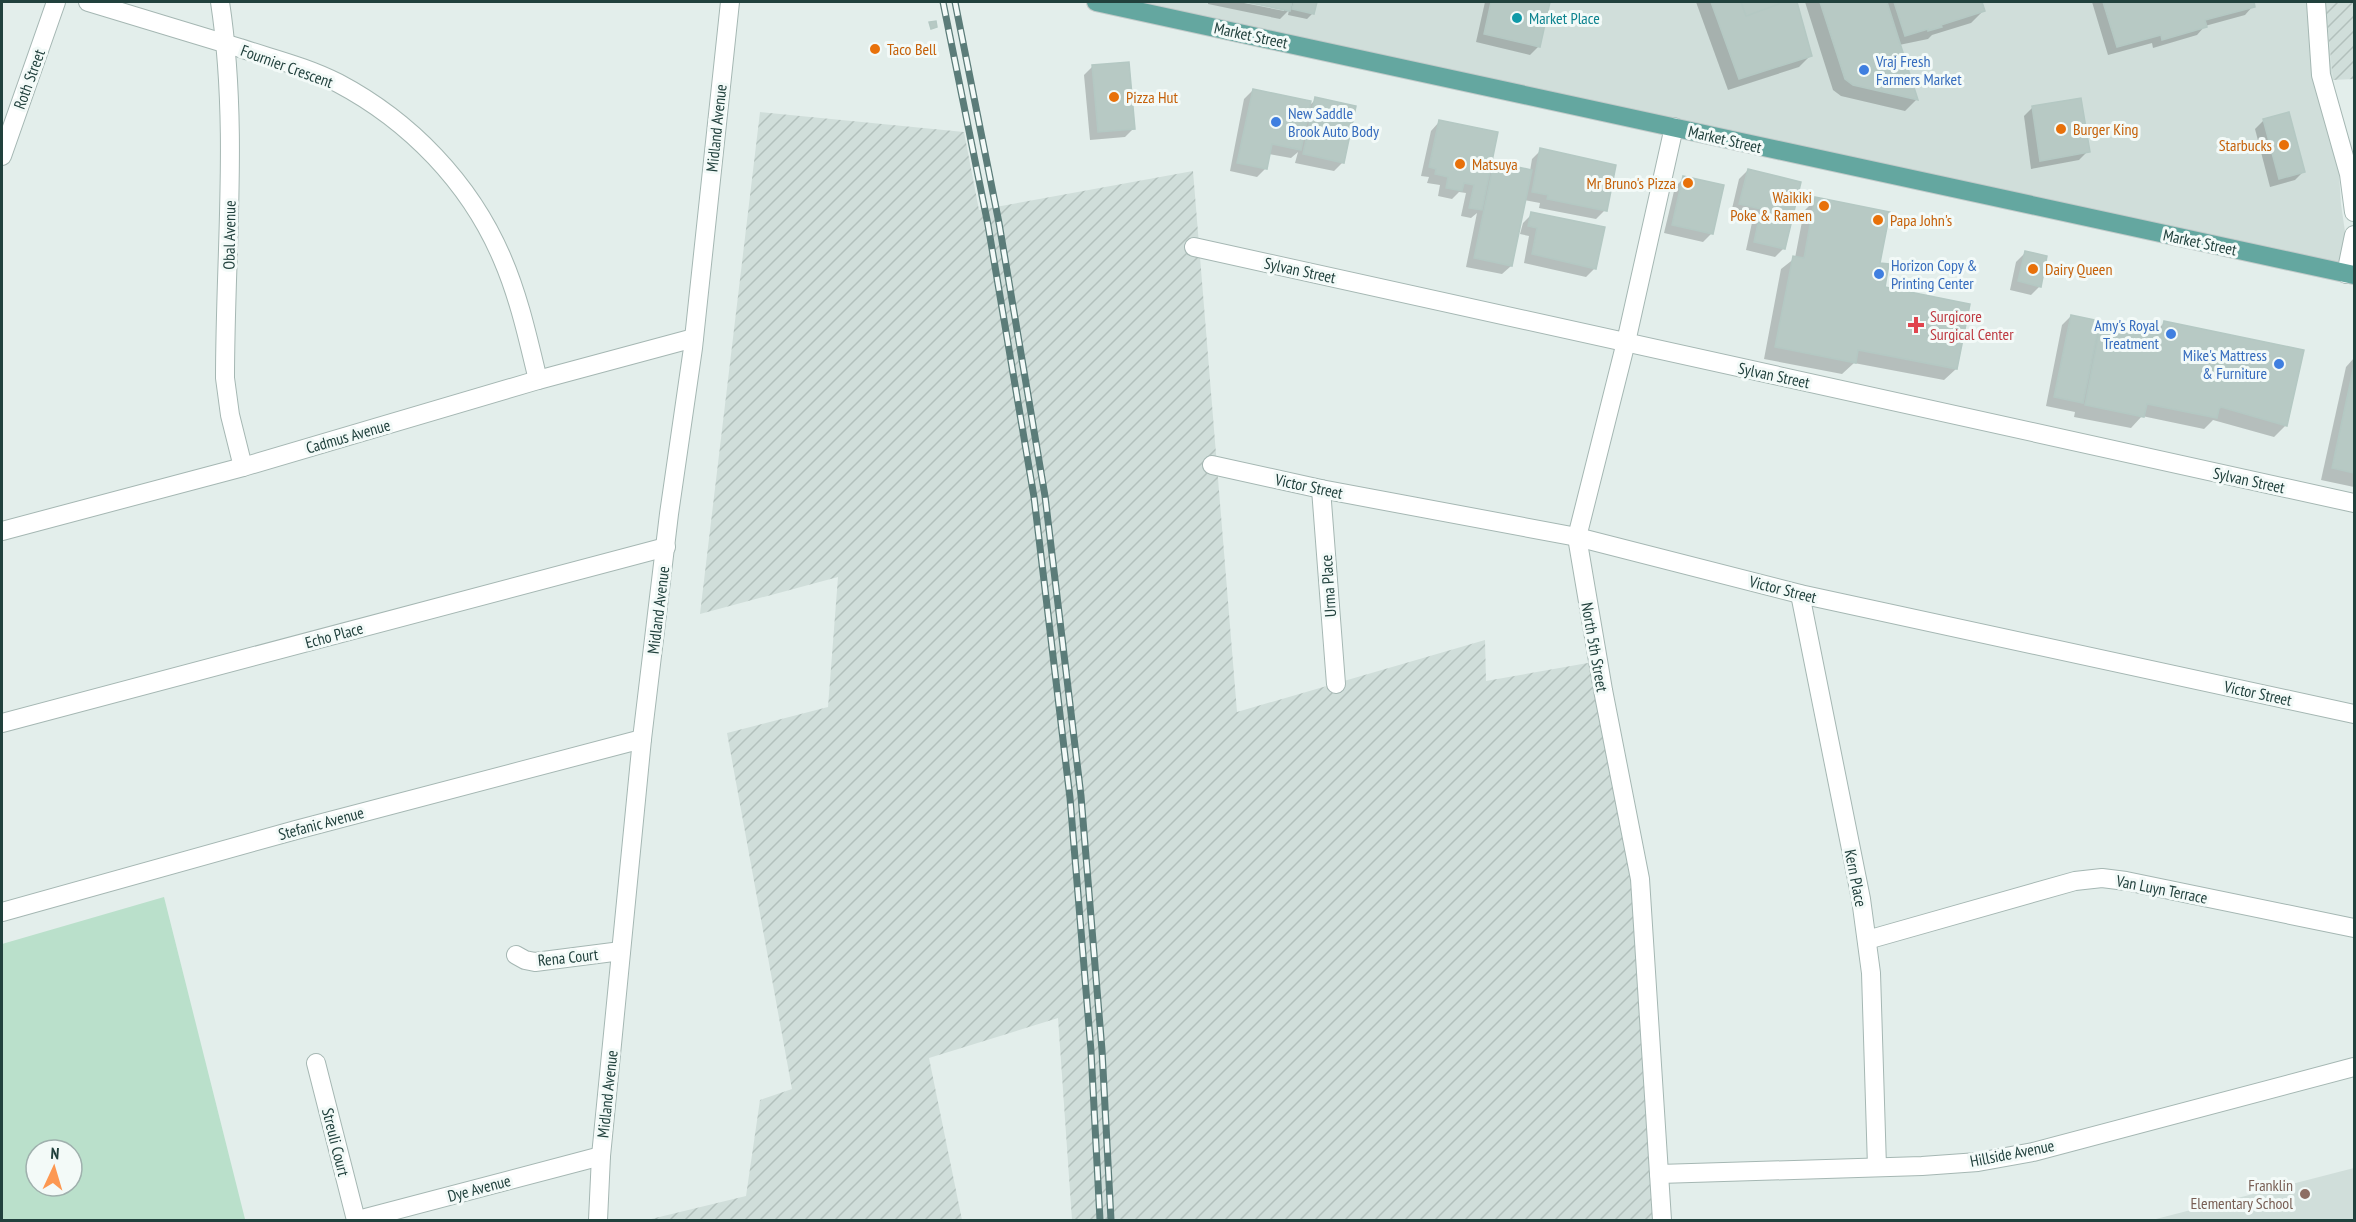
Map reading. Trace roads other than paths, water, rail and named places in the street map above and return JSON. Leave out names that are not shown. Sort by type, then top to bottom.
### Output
[{"type":"main road","name":"Market Street","points":[[1096,2],[2350,274]]},
{"type":"street","name":"Roth Street","points":[[2,156],[56,2]]},
{"type":"street","name":"Fournier Crescent","points":[[88,2],[309,70],[370,102],[396,121],[437,158],[464,192],[485,224],[502,257],[515,292],[538,380]]},
{"type":"street","name":"Obal Avenue","points":[[220,2],[227,45],[231,94],[225,378],[230,415],[243,467]]},
{"type":"street","name":"Midland Avenue","points":[[598,1221],[601,1156],[642,739],[694,338],[730,2]]},
{"type":"street","points":[[2316,2],[2321,75],[2349,174],[2355,212]]},
{"type":"street","name":"North 5th Street","points":[[1662,1221],[1640,879],[1603,690],[1577,537],[1626,342],[1674,127]]},
{"type":"street","points":[[2350,274],[2355,235]]},
{"type":"street","name":"Sylvan Street","points":[[1194,247],[2355,503]]},
{"type":"street","name":"Cadmus Avenue","points":[[2,531],[243,467],[538,380],[694,338]]},
{"type":"street","name":"Victor Street","points":[[1212,465],[1321,489],[1577,537],[1800,594],[2355,714]]},
{"type":"street","name":"Urma Place","points":[[1321,489],[1336,684]]},
{"type":"street","name":"Echo Place","points":[[2,723],[666,547]]},
{"type":"street","name":"Kern Place","points":[[1800,594],[1867,940],[1871,973],[1877,1167]]},
{"type":"street","name":"Stefanic Avenue","points":[[2,912],[307,827],[642,739]]},
{"type":"street","name":"Van Luyn Terrace","points":[[1867,940],[2075,881],[2102,879],[2126,880],[2355,928]]},
{"type":"street","name":"Rena Court","points":[[516,955],[535,962],[621,951]]},
{"type":"street","name":"Streuli Court","points":[[316,1063],[357,1221]]},
{"type":"street","name":"Hillside Avenue","points":[[1659,1174],[1922,1166],[1978,1161],[2033,1152],[2355,1066]]},
{"type":"street","name":"Dye Avenue","points":[[357,1221],[601,1156]]},
{"type":"railway","points":[[943,2],[988,225],[1034,497],[1070,798],[1091,1051],[1100,1220]]},
{"type":"railway","points":[[955,2],[999,223],[1045,496],[1081,796],[1102,1050],[1111,1220]]},
{"type":"place","name":"Market Place","points":[[1517,18]]},
{"type":"place","name":"Taco Bell","points":[[875,49]]},
{"type":"place","name":"Vraj Fresh Farmers Market","points":[[1864,70]]},
{"type":"place","name":"Pizza Hut","points":[[1114,97]]},
{"type":"place","name":"New Saddle Brook Auto Body","points":[[1276,122]]},
{"type":"place","name":"Burger King","points":[[2061,129]]},
{"type":"place","name":"Starbucks","points":[[2284,145]]},
{"type":"place","name":"Matsuya","points":[[1460,164]]},
{"type":"place","name":"Mr Bruno's Pizza","points":[[1688,183]]},
{"type":"place","name":"Waikiki Poke & Ramen","points":[[1824,206]]},
{"type":"place","name":"Papa John's","points":[[1878,220]]},
{"type":"place","name":"Dairy Queen","points":[[2033,269]]},
{"type":"place","name":"Horizon Copy & Printing Center","points":[[1879,274]]},
{"type":"place","name":"Surgicore Surgical Center","points":[[1916,325]]},
{"type":"place","name":"Amy's Royal Treatment","points":[[2171,334]]},
{"type":"place","name":"Mike's Mattress & Furniture","points":[[2279,364]]},
{"type":"place","name":"Franklin Elementary School","points":[[2305,1194]]}]
